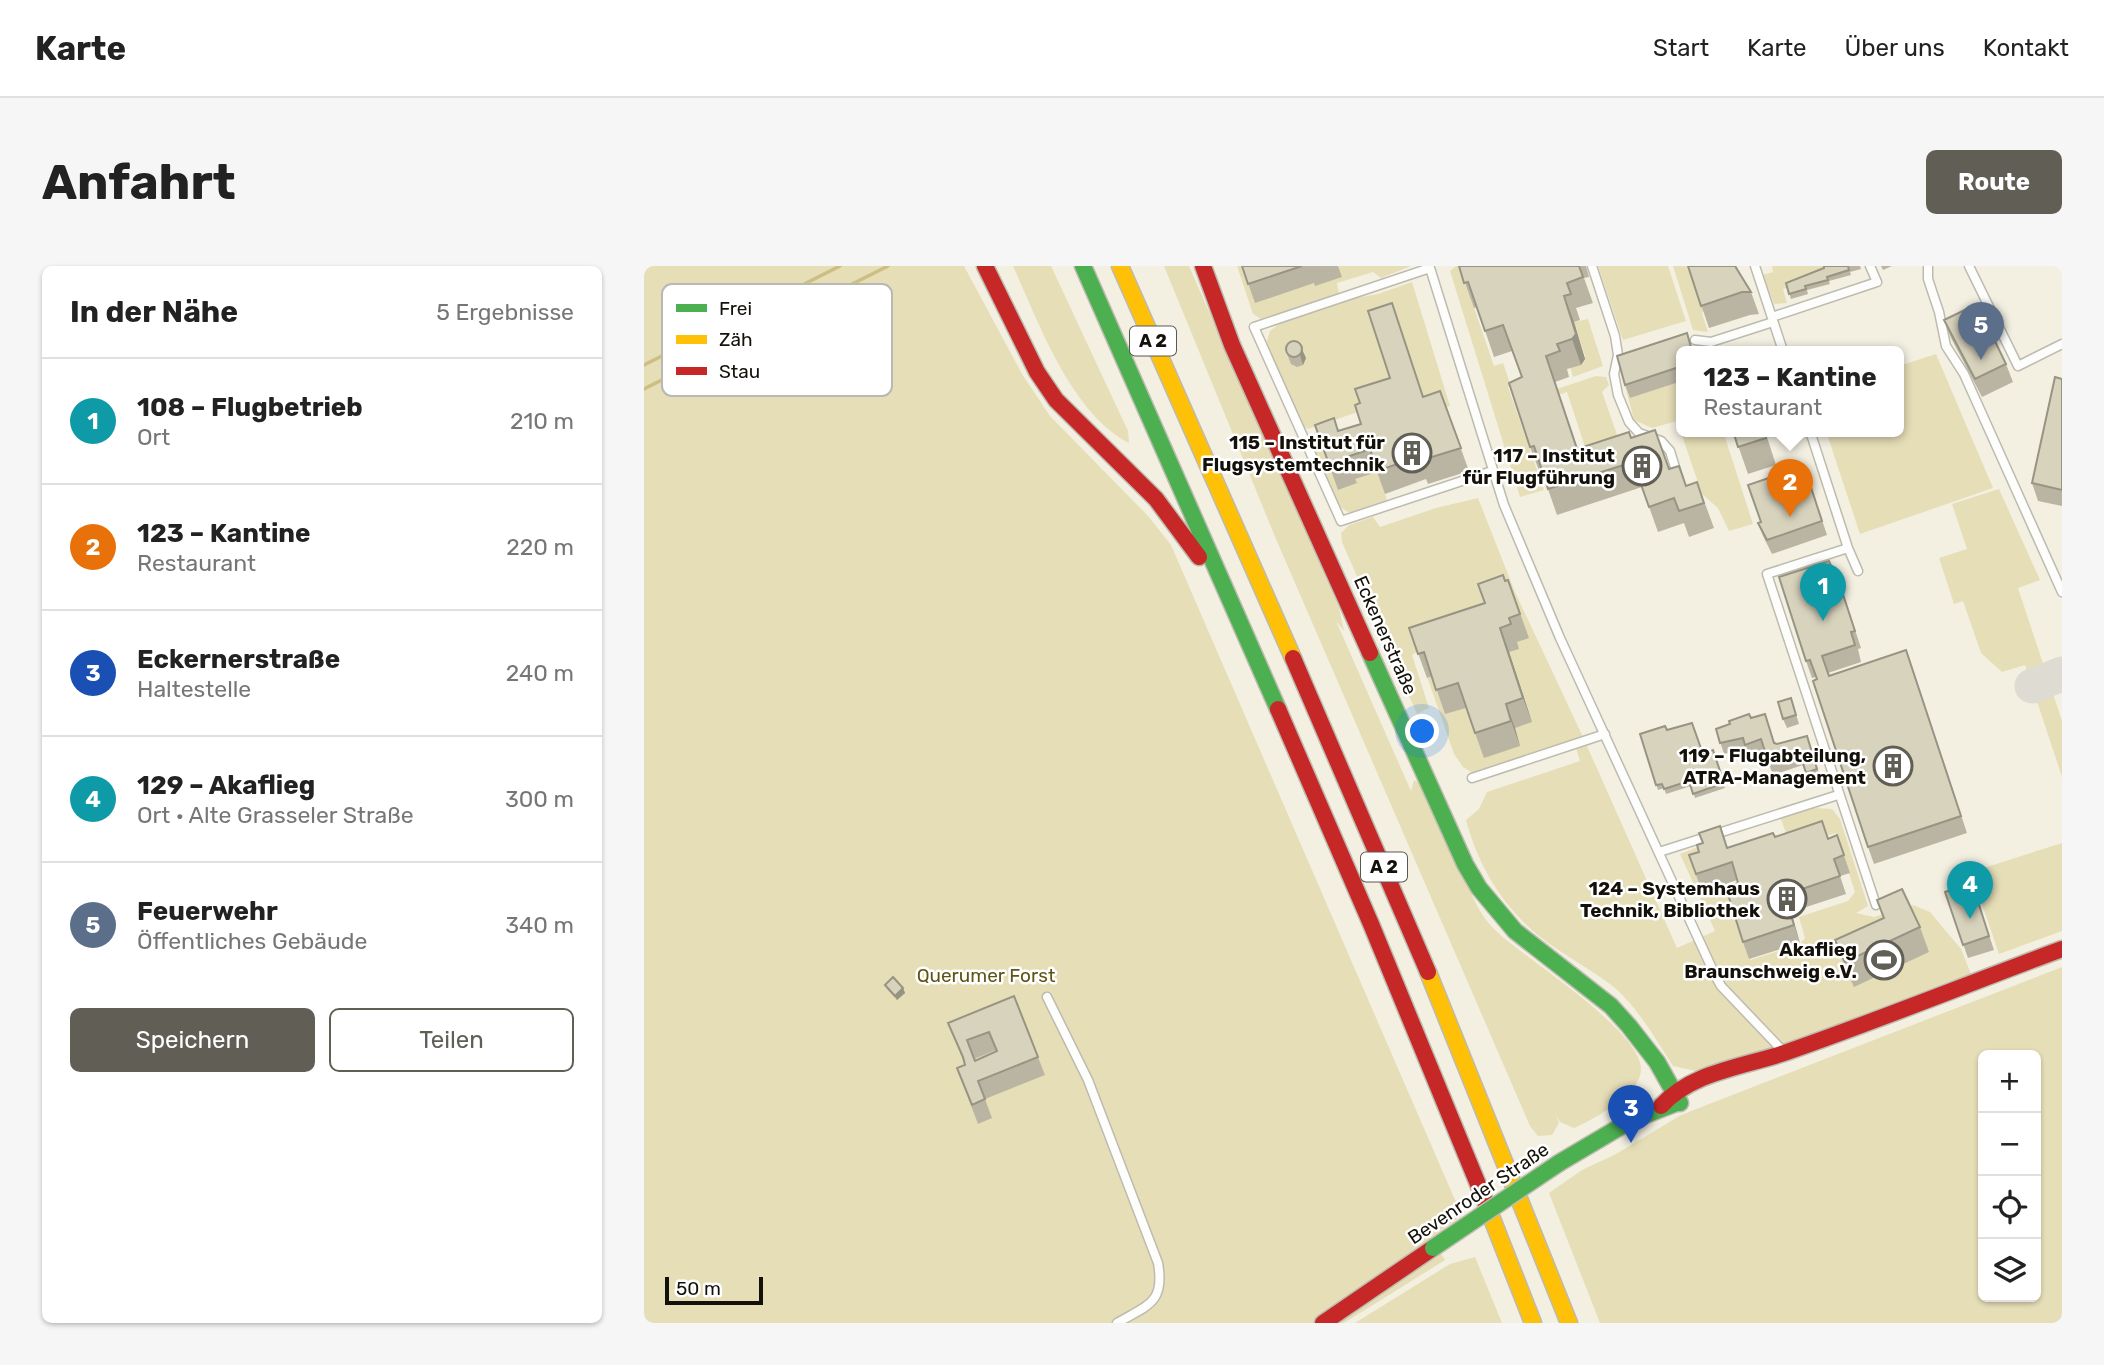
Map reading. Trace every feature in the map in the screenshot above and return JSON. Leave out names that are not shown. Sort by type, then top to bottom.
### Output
[{"type":"main road","points":[[985,266],[1037,372],[1056,400],[1156,499],[1237,611]]},
{"type":"main road","name":"A 2","points":[[1083,266],[1237,611],[1402,996],[1533,1323]]},
{"type":"main road","name":"A 2","points":[[1119,266],[1333,748],[1433,983],[1569,1323]]},
{"type":"main road","name":"Eckenerstraße","points":[[1203,266],[1232,345],[1479,888],[1514,931],[1611,1006],[1657,1062],[1677,1097]]},
{"type":"main road","points":[[1661,1106],[1677,1097],[1751,1071],[1784,1053],[2062,949]]},
{"type":"main road","name":"Eckenerstraße","points":[[1642,1044],[1650,1080],[1661,1106]]},
{"type":"main road","name":"Bevenroder Straße","points":[[1322,1323],[1559,1163],[1661,1106]]},
{"type":"lane","points":[[1592,266],[1615,335],[1618,355],[1614,374],[1618,395],[1629,422],[1639,433],[1661,441],[1670,451],[1681,485]]},
{"type":"lane","points":[[1755,266],[1781,346]]},
{"type":"lane","points":[[1695,340],[1711,342],[1877,282],[1870,266]]},
{"type":"lane","points":[[1927,266],[1946,346],[1964,374],[2062,592]]},
{"type":"lane","points":[[1969,266],[2018,366],[2062,344]]},
{"type":"lane","points":[[1492,471],[1341,521],[1254,327],[1432,267],[1492,471],[1528,565],[1714,975],[1721,986],[1784,1053]]},
{"type":"lane","points":[[1812,437],[1858,571]]},
{"type":"lane","points":[[1848,548],[1767,574],[1876,905]]},
{"type":"lane","points":[[1472,778],[1605,734]]},
{"type":"lane","points":[[1659,852],[1838,795]]},
{"type":"lane","points":[[1047,997],[1088,1080],[1158,1262],[1161,1280],[1156,1297],[1117,1323]]},
{"type":"green space","name":"Querumer Forst","points":[[644,266],[964,266],[1022,374],[1050,416],[1148,516],[1171,545],[1462,1216],[1430,1238],[1445,1260],[1344,1323],[644,1323]]},
{"type":"green space","points":[[1013,266],[1051,266],[1128,431],[1129,443],[1108,429],[1074,389],[1046,339]]},
{"type":"green space","points":[[1164,266],[1189,266],[1339,608],[1344,631],[1336,621],[1411,791],[1414,780],[1424,786],[1479,908],[1494,929],[1603,1016],[1637,1055],[1641,1071],[1632,1089],[1614,1105],[1583,1124],[1574,1128],[1560,1122],[1556,1115],[1559,1123],[1552,1135],[1538,1136],[1530,1126],[1276,539]]},
{"type":"green space","points":[[1237,266],[1411,266],[1381,278],[1373,272],[1337,283],[1339,294],[1261,319],[1253,314]]},
{"type":"green space","points":[[1456,266],[1486,266],[1467,287],[1494,366],[1503,363],[1511,386],[1508,387],[1544,490],[1520,497],[1450,271]]},
{"type":"green space","points":[[1598,266],[1668,266],[1686,321],[1623,340]]},
{"type":"green space","points":[[1673,266],[1737,266],[1739,273],[1702,313],[1708,332],[1693,330]]},
{"type":"green space","points":[[1772,266],[1840,266],[1783,289],[1787,303],[1774,304],[1763,275],[1773,272]]},
{"type":"green space","points":[[1412,282],[1450,406],[1429,414],[1396,399],[1308,429],[1301,425],[1266,344],[1270,331],[1279,324]]},
{"type":"green space","points":[[1588,319],[1603,366],[1573,377],[1569,363],[1581,365],[1585,356],[1574,322]]},
{"type":"green space","points":[[1936,354],[1993,488],[1860,534],[1828,437],[1904,437],[1904,364]]},
{"type":"green space","points":[[1621,370],[1630,398],[1676,383],[1676,421],[1652,428],[1634,420]]},
{"type":"green space","points":[[1596,376],[1606,377],[1609,385],[1602,392],[1621,446],[1589,459],[1567,392],[1550,398],[1548,392]]},
{"type":"green space","points":[[1344,429],[1373,456],[1388,503],[1353,513],[1343,509],[1333,495],[1313,450],[1315,438]]},
{"type":"green space","points":[[1682,437],[1725,437],[1753,524],[1729,531],[1718,508],[1702,494]]},
{"type":"green space","points":[[1999,489],[2040,580],[2018,588],[2062,721],[2062,777],[2025,665],[2002,672],[1981,653],[1963,601],[1954,604],[1939,558],[1967,549],[1952,504]]},
{"type":"green space","points":[[1478,498],[1515,592],[1583,737],[1473,773],[1463,767],[1454,754],[1418,651],[1412,655],[1429,708],[1417,714],[1342,542],[1341,533],[1349,525],[1373,517],[1380,527],[1436,508]]},
{"type":"green space","points":[[1587,746],[1677,948],[1715,931],[1680,854],[1724,837],[1735,870],[1725,874],[1732,896],[1731,903],[1750,960],[1800,944],[1805,938],[1799,917],[1848,901],[1855,892],[1836,833],[1791,847],[1781,819],[1814,808],[1832,809],[1840,819],[1868,906],[1856,913],[1874,917],[1913,905],[1930,912],[1961,949],[1971,974],[1748,1058],[1696,1071],[1673,1066],[1646,1025],[1615,988],[1539,936],[1514,912],[1485,869],[1466,820],[1479,809],[1487,792],[1580,761],[1576,748]]},
{"type":"green space","points":[[2062,843],[2062,931],[1999,954],[1971,872]]},
{"type":"green space","points":[[2062,967],[2062,1323],[1600,1323],[1549,1193],[1582,1170],[1616,1154],[1681,1115]]},
{"type":"green space","points":[[1475,1257],[1502,1323],[1355,1323],[1450,1264]]},
{"type":"building","points":[[1242,266],[1302,266],[1248,284]]},
{"type":"building","points":[[1459,266],[1579,266],[1583,277],[1567,283],[1571,294],[1564,296],[1576,334],[1572,339],[1557,344],[1560,351],[1546,356],[1577,449],[1629,432],[1631,438],[1655,430],[1669,469],[1679,466],[1686,486],[1697,482],[1704,503],[1679,511],[1674,498],[1649,507],[1633,462],[1548,489],[1534,446],[1530,447],[1509,383],[1522,377],[1503,325],[1485,331],[1468,282],[1464,283]]},
{"type":"building","points":[[1688,266],[1735,266],[1751,292],[1742,292],[1701,306]]},
{"type":"building","points":[[1824,266],[1848,266],[1849,270],[1789,294],[1786,283]]},
{"type":"building","points":[[1392,303],[1423,397],[1440,391],[1461,448],[1419,461],[1418,457],[1377,471],[1370,449],[1347,457],[1348,461],[1330,467],[1315,425],[1334,418],[1338,431],[1361,424],[1355,405],[1360,403],[1355,389],[1390,378],[1368,311]]},
{"type":"building","points":[[1977,304],[2006,364],[1975,379],[1944,320]]},
{"type":"building","points":[[1687,333],[1691,346],[1676,346],[1676,368],[1625,385],[1617,356]]},
{"type":"building","points":[[1291,341],[1297,341],[1302,349],[1300,355],[1291,357],[1286,352],[1286,346]]},
{"type":"building","points":[[2055,377],[2062,379],[2062,490],[2032,483]]},
{"type":"building","points":[[1735,437],[1766,437],[1766,438],[1738,447]]},
{"type":"building","points":[[1804,466],[1822,521],[1767,540],[1758,523],[1761,522],[1748,485]]},
{"type":"building","name":"119 – Flugabteilung, ATRA-Management","points":[[1829,561],[1836,573],[1855,631],[1851,632],[1855,645],[1822,656],[1829,676],[1906,650],[1961,816],[1868,847],[1813,681],[1817,679],[1810,660],[1806,661],[1779,577]]},
{"type":"building","points":[[1503,575],[1505,581],[1508,580],[1520,614],[1509,618],[1511,624],[1500,628],[1523,698],[1506,704],[1511,721],[1475,733],[1458,683],[1436,690],[1424,652],[1418,654],[1409,628],[1485,603],[1478,584]]},
{"type":"building","points":[[1791,698],[1796,715],[1783,719],[1778,702]]},
{"type":"building","points":[[1749,714],[1751,718],[1765,714],[1774,743],[1807,736],[1817,769],[1806,773],[1800,754],[1769,764],[1761,739],[1745,745],[1743,738],[1720,743],[1716,729]]},
{"type":"building","points":[[1692,723],[1703,754],[1713,750],[1724,783],[1693,794],[1689,781],[1664,789],[1662,784],[1656,785],[1640,734],[1665,726],[1667,730]]},
{"type":"building","points":[[1822,821],[1828,839],[1837,835],[1844,855],[1834,859],[1840,876],[1785,895],[1794,925],[1743,942],[1726,888],[1738,883],[1732,862],[1696,874],[1689,855],[1699,852],[1697,845],[1703,843],[1699,833],[1720,826],[1727,848],[1773,833],[1775,837]]},
{"type":"building","points":[[1972,883],[1989,936],[1963,945],[1945,892]]},
{"type":"building","points":[[1902,889],[1920,927],[1845,962],[1835,940],[1884,918],[1877,900]]},
{"type":"building","points":[[893,977],[903,988],[895,996],[885,985]]},
{"type":"building","points":[[1014,996],[1038,1057],[978,1081],[985,1099],[972,1105],[957,1068],[965,1065],[963,1057],[948,1023]],"holes":[[[989,1032],[997,1051],[975,1061],[967,1040]]]},
{"type":"waterway","points":[[804,284],[840,266]]},
{"type":"waterway","points":[[852,284],[888,266]]},
{"type":"waterway","points":[[644,365],[662,356]]},
{"type":"waterway","points":[[644,389],[662,380]]},
{"type":"taxiway","points":[[2032,686],[2062,674]]},
{"type":"traffic: fast","points":[[1083,266],[1278,709]]},
{"type":"traffic: fast","points":[[1370,653],[1465,864],[1479,888],[1515,931],[1611,1006],[1657,1062],[1680,1103]]},
{"type":"traffic: fast","points":[[1559,1163],[1630,1121],[1674,1104]]},
{"type":"traffic: fast","points":[[1433,1248],[1559,1163]]},
{"type":"traffic: slow","points":[[1120,266],[1293,658]]},
{"type":"traffic: slow","points":[[1428,972],[1569,1323]]},
{"type":"traffic: slow","points":[[1489,1211],[1533,1323]]},
{"type":"traffic: jam","points":[[985,266],[1037,372],[1056,400],[1156,499],[1199,557]]},
{"type":"traffic: jam","points":[[1203,266],[1232,345],[1370,653]]},
{"type":"traffic: jam","points":[[1293,658],[1428,972]]},
{"type":"traffic: jam","points":[[1278,709],[1371,924],[1489,1211]]},
{"type":"traffic: jam","points":[[1661,1106],[1674,1094],[1704,1077],[1821,1040],[2062,949]]},
{"type":"traffic: jam","points":[[1323,1323],[1433,1248]]},
{"type":"place","name":"Feuerwehr","points":[[1981,360]]},
{"type":"place","name":"115 – Institut für Flugsystemtechnik","points":[[1412,453]]},
{"type":"place","name":"117 – Institut für Flugführung","points":[[1642,466]]},
{"type":"place","name":"123 – Kantine","points":[[1790,517]]},
{"type":"place","name":"108 – Flugbetrieb","points":[[1823,621]]},
{"type":"place","name":"119 – Flugabteilung, ATRA-Management","points":[[1893,766]]},
{"type":"place","name":"124 – Systemhaus Technik, Bibliothek","points":[[1787,899]]},
{"type":"place","name":"129 – Akaflieg","points":[[1970,919]]},
{"type":"place","name":"Akaflieg Braunschweig e.V.","points":[[1884,960]]},
{"type":"place","name":"Eckernerstraße","points":[[1631,1143]]}]
